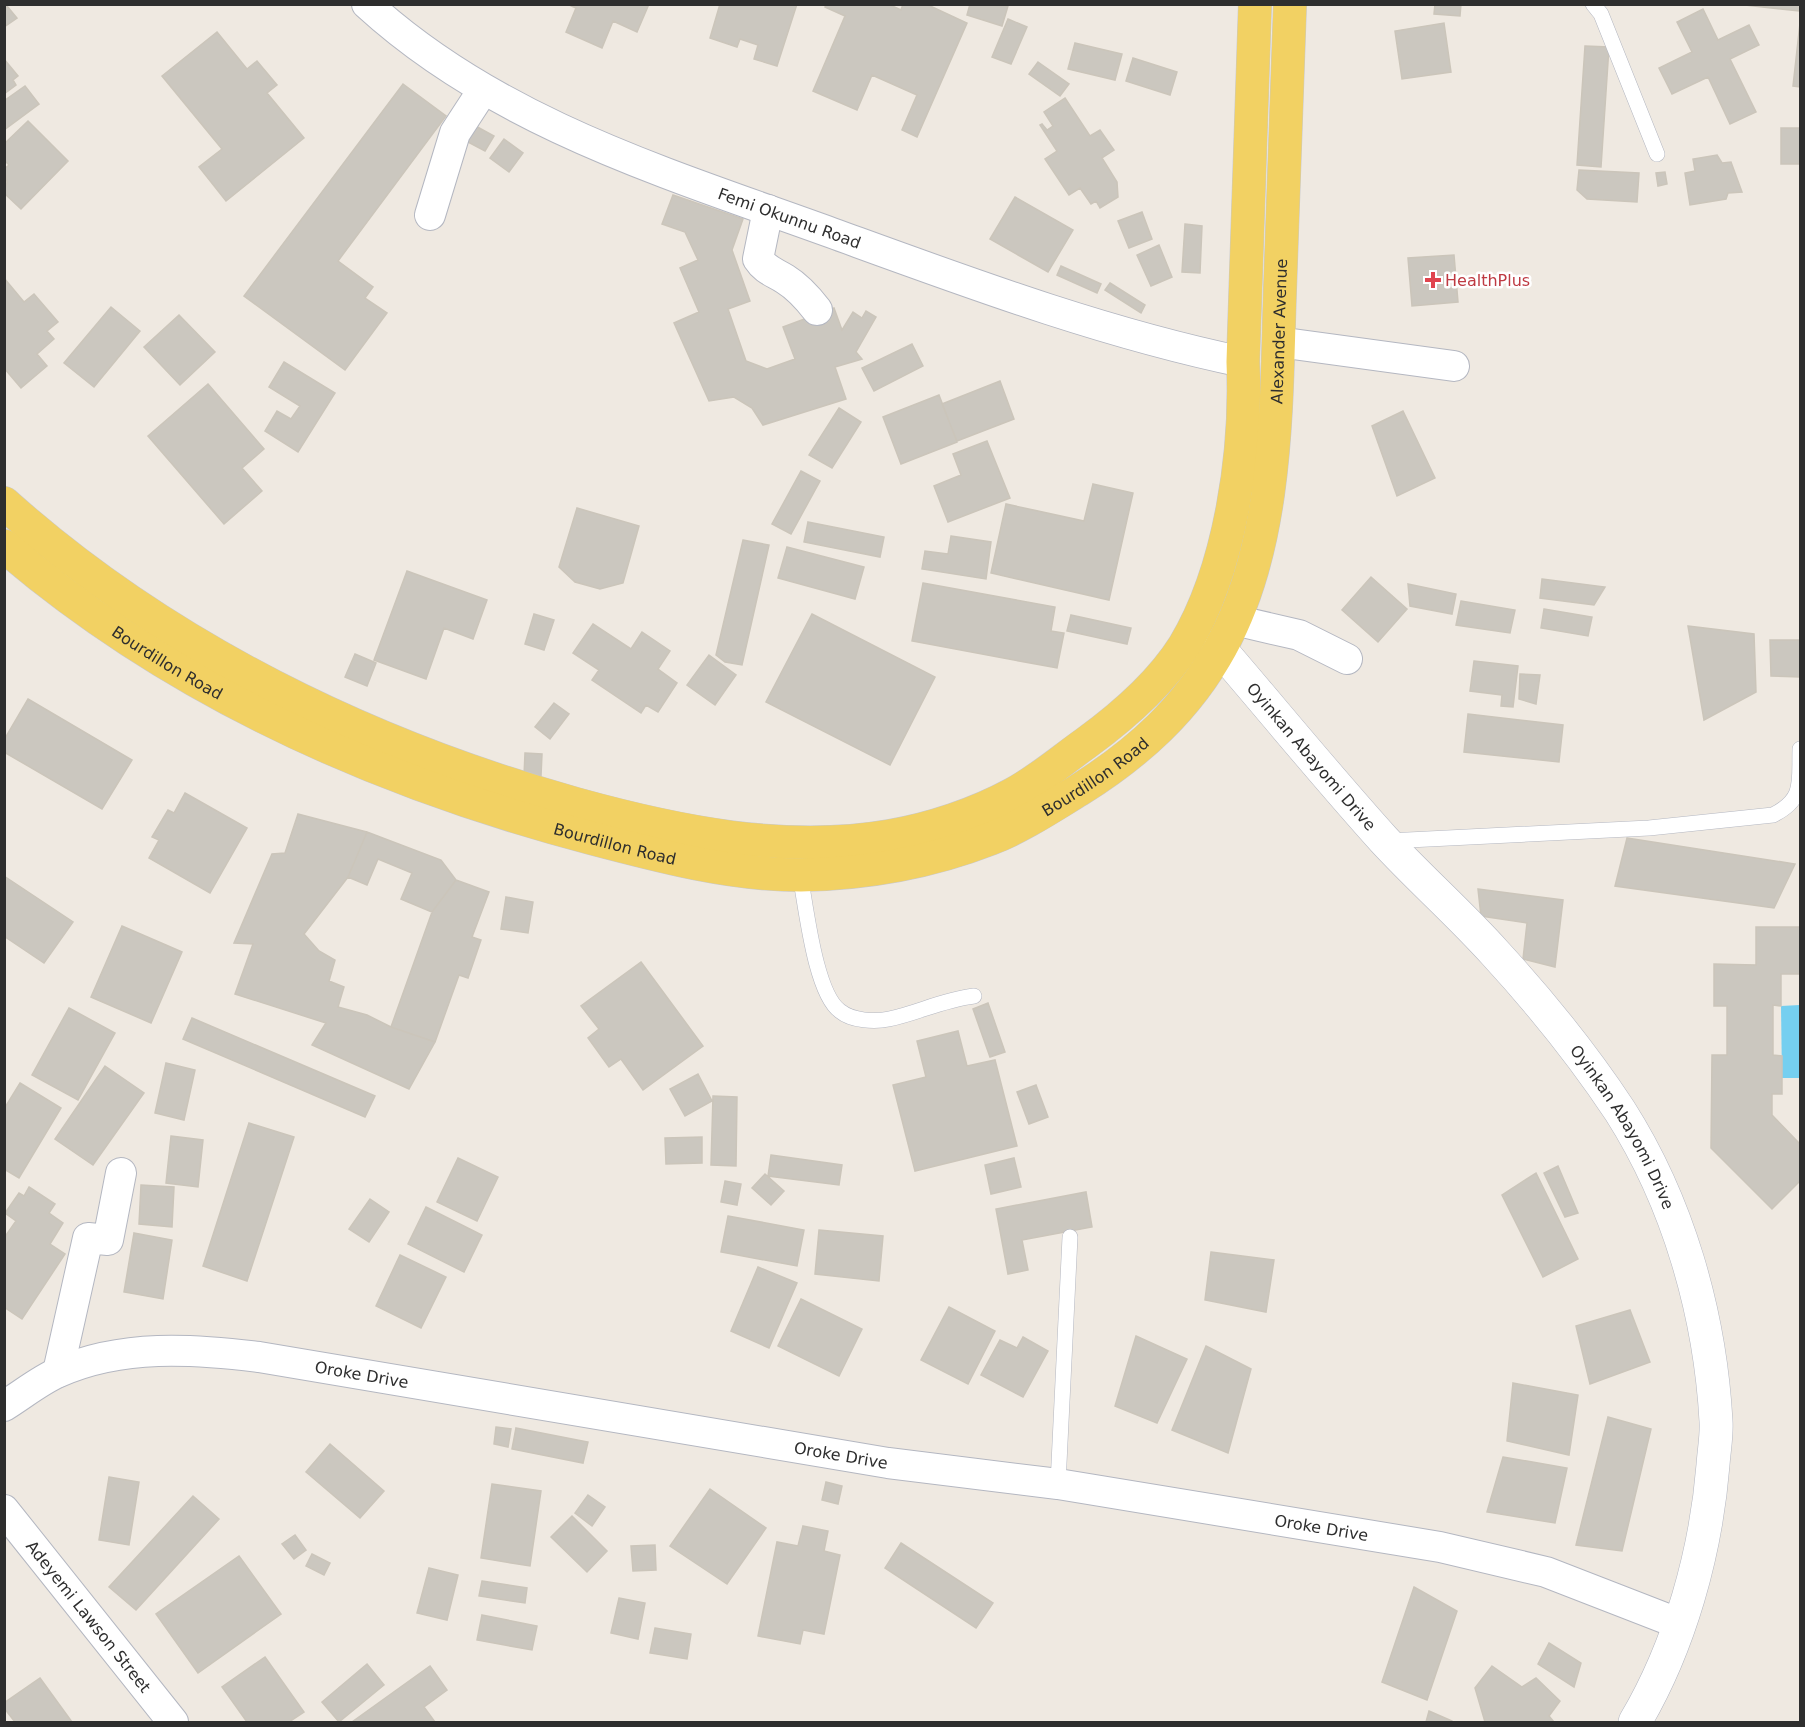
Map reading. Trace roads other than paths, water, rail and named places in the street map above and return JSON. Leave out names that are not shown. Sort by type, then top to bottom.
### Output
[{"type":"main road","name":"Alexander Avenue","points":[[1185,644],[1215,573],[1228,522],[1241,444],[1245,400],[1243,362],[1255,4]]},
{"type":"main road","name":"Alexander Avenue","points":[[1227,635],[1258,541],[1269,489],[1277,416],[1290,4]]},
{"type":"main road","name":"Bourdillon Road","points":[[4,503],[79,564],[183,636],[315,707],[378,735],[505,783],[626,817],[730,837],[854,841],[931,826],[972,812],[1022,789],[1110,725],[1165,672],[1185,644]]},
{"type":"main road","name":"Bourdillon Road","points":[[4,546],[88,611],[177,670],[302,736],[369,766],[544,826],[632,849],[703,865],[800,875],[906,864],[993,838],[1020,824],[1124,761],[1160,729],[1182,704],[1227,635]]},
{"type":"street","name":"Femi Okunnu Road","points":[[367,4],[394,30],[483,90],[606,151],[971,284],[1180,349],[1243,362]]},
{"type":"street","points":[[1254,87],[1287,89]]},
{"type":"street","points":[[430,215],[455,133],[483,90]]},
{"type":"street","points":[[768,210],[758,259],[764,268],[804,292],[817,309]]},
{"type":"street","points":[[1278,342],[1454,366]]},
{"type":"street","points":[[1227,635],[1299,635],[1347,658]]},
{"type":"street","name":"Oyinkan Abayomi Drive","points":[[1227,635],[1385,841],[1494,952],[1551,1017],[1620,1112],[1664,1190],[1683,1237],[1707,1350],[1716,1422],[1710,1494],[1700,1545],[1680,1623],[1647,1703],[1635,1722]]},
{"type":"street","points":[[58,1372],[88,1238],[108,1240],[121,1173]]},
{"type":"street","name":"Oroke Drive","points":[[4,1406],[58,1372],[106,1357],[146,1352],[216,1352],[888,1462],[1058,1484],[1440,1547],[1546,1572],[1680,1623]]},
{"type":"street","name":"Adeyemi Lawson Street","points":[[4,1510],[173,1722]]},
{"type":"lane","points":[[1593,4],[1601,14],[1657,154]]},
{"type":"lane","points":[[1385,841],[1649,828],[1773,815],[1791,807],[1799,794],[1800,749]]},
{"type":"lane","points":[[800,875],[816,964],[828,993],[840,1011],[867,1021],[890,1019],[955,998],[974,996]]},
{"type":"lane","points":[[1058,1484],[1070,1237]]},
{"type":"water","points":[[1800,1005],[1800,1078],[1782,1078],[1781,1006]]},
{"type":"place","name":"HealthPlus","points":[[1433,280]]}]
